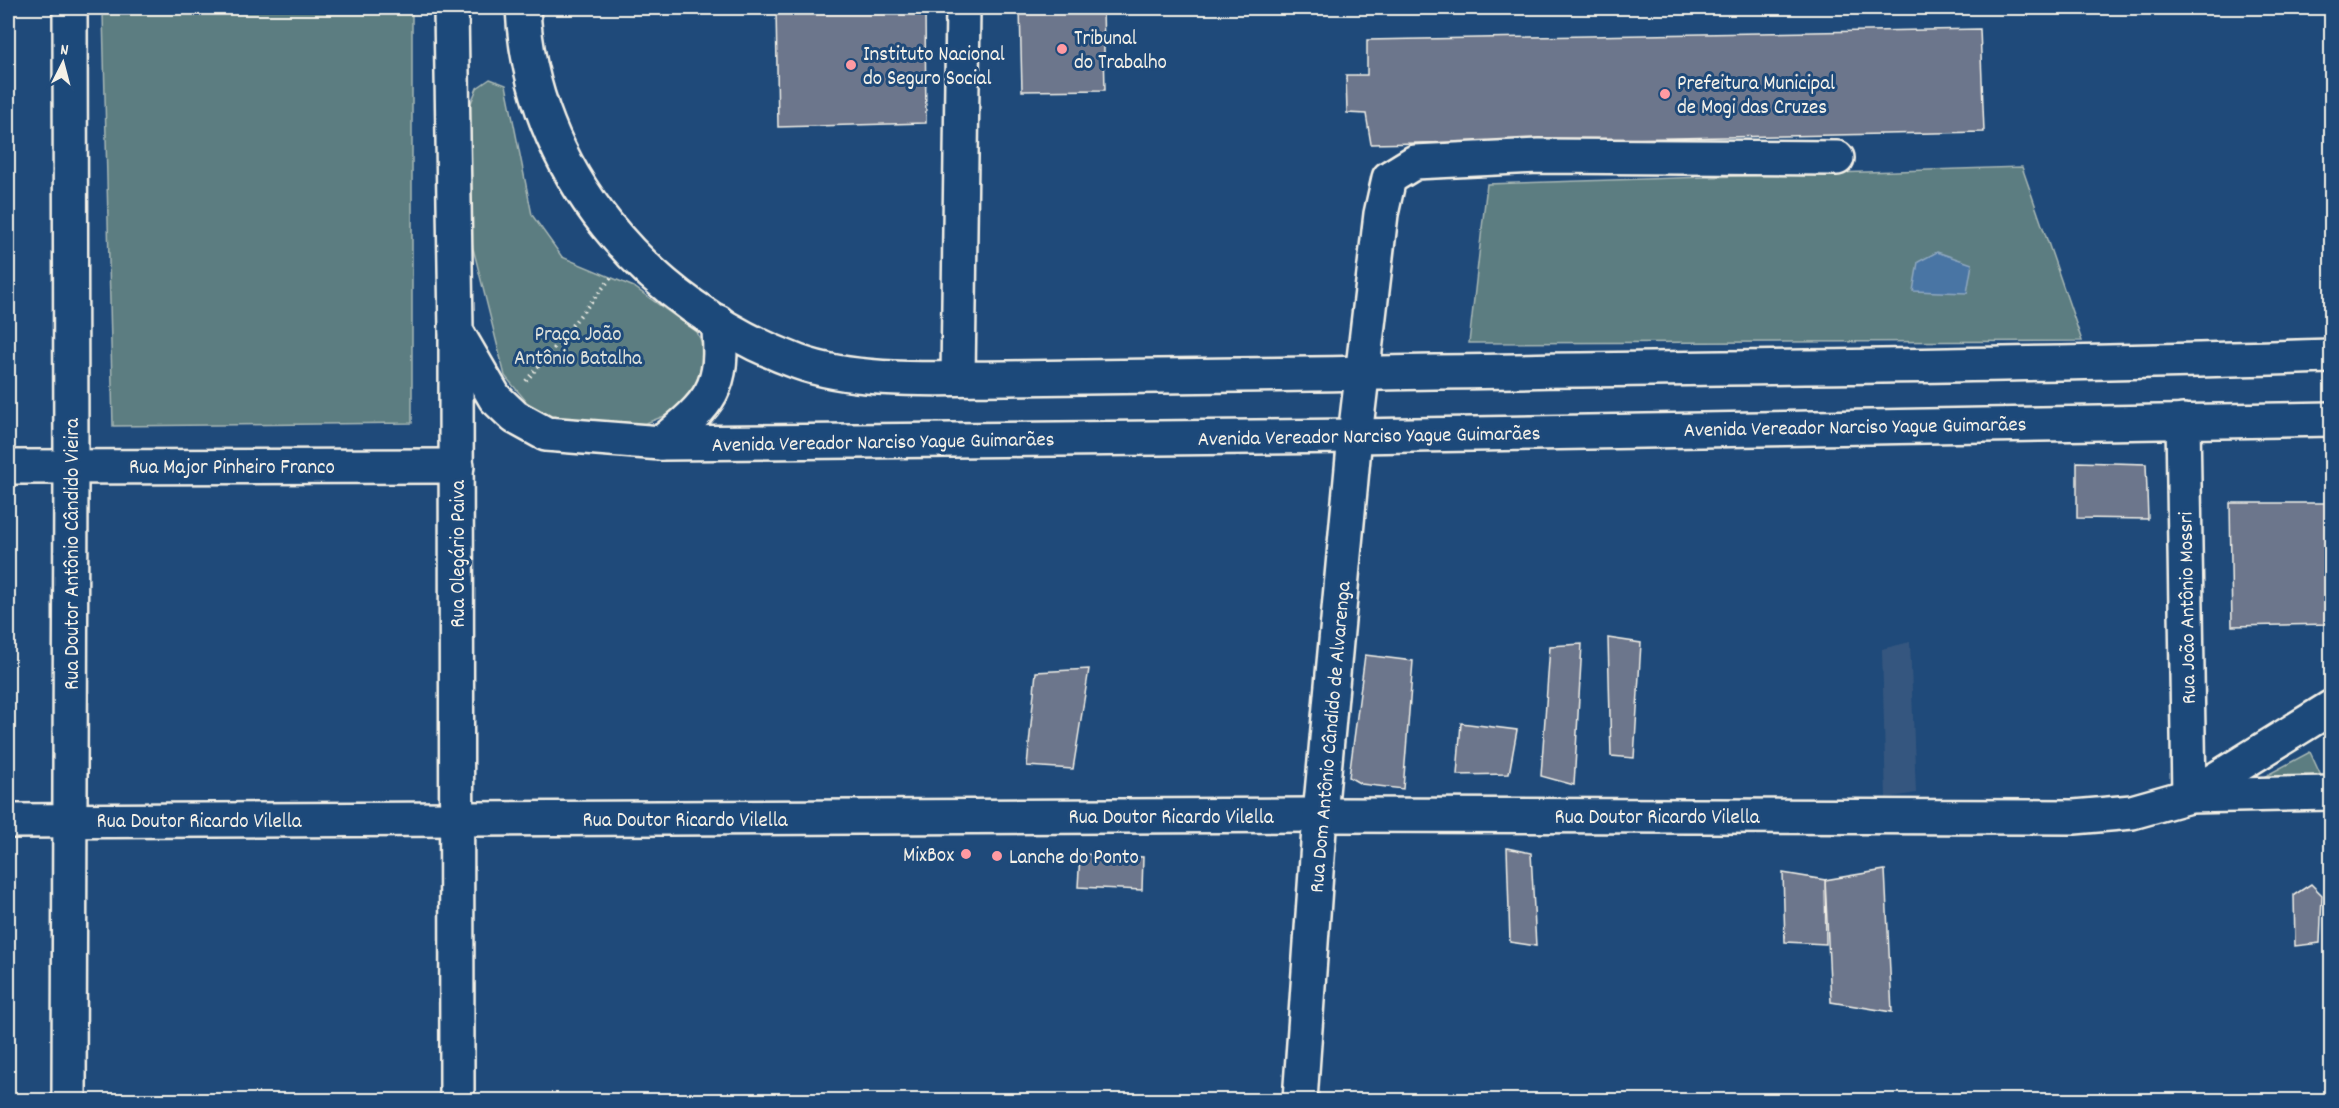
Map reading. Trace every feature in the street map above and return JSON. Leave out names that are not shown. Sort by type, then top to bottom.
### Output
[{"type":"street","name":"Rua Doutor Antônio Cândido Vieira","points":[[69,1101],[70,8]]},
{"type":"street","name":"Rua Olegário Paiva","points":[[451,8],[457,466],[457,1101]]},
{"type":"street","points":[[523,8],[524,32],[535,87],[552,135],[596,214],[644,268],[718,322],[760,345],[802,364],[857,375],[958,378],[2141,363],[2331,356]]},
{"type":"street","points":[[958,378],[963,8]]},
{"type":"street","name":"Rua Dom Antônio Cândido de Alvarenga","points":[[1300,1101],[1320,815],[1361,373],[1381,214],[1389,177],[1415,162],[1539,156],[1837,158]]},
{"type":"street","points":[[661,443],[706,403],[717,384],[721,362],[718,322]]},
{"type":"street","name":"Avenida Vereador Narciso Yague Guimarães","points":[[456,332],[495,398],[515,417],[546,434],[661,443],[1355,436],[2331,419]]},
{"type":"street","name":"Rua João Antônio Mossri","points":[[2183,421],[2189,796]]},
{"type":"street","name":"Rua Major Pinheiro Franco","points":[[8,466],[457,466]]},
{"type":"street","points":[[2189,796],[2331,707]]},
{"type":"street","name":"Rua Doutor Ricardo Vilella","points":[[8,821],[1320,815],[2074,817],[2132,812],[2189,796],[2331,793]]},
{"type":"path","points":[[504,407],[632,254]]},
{"type":"shaded area","points":[[1937,252],[1972,264],[1967,293],[1913,291],[1918,262]]},
{"type":"shaded area","points":[[1910,642],[1916,793],[1886,798],[1882,649]]},
{"type":"green space","points":[[213,8],[412,8],[412,423],[113,426],[103,14]]},
{"type":"green space","name":"Praça João Antônio Batalha","points":[[490,79],[506,85],[532,215],[562,257],[634,287],[697,332],[707,354],[694,388],[672,413],[636,427],[552,418],[531,407],[505,376],[469,232],[469,108],[477,88]]},
{"type":"green space","points":[[2022,167],[2082,341],[1469,343],[1487,184]]},
{"type":"green space","points":[[2310,752],[2327,789],[2232,794]]},
{"type":"building","name":"Instituto Nacional do Seguro Social","points":[[776,8],[925,8],[926,123],[778,127]]},
{"type":"building","name":"Tribunal do Trabalho","points":[[1020,8],[1103,8],[1105,90],[1022,91]]},
{"type":"building","name":"Prefeitura Municipal de Mogi das Cruzes","points":[[1980,29],[1984,132],[1371,144],[1366,114],[1347,113],[1346,75],[1367,75],[1367,40]]},
{"type":"building","points":[[2077,462],[2146,464],[2148,519],[2077,518]]},
{"type":"building","points":[[2230,503],[2328,503],[2332,624],[2232,626]]},
{"type":"building","points":[[1608,638],[1641,643],[1634,758],[1611,756]]},
{"type":"building","points":[[1582,644],[1574,785],[1541,776],[1550,646]]},
{"type":"building","points":[[1365,655],[1413,661],[1403,789],[1361,784],[1349,777]]},
{"type":"building","points":[[1089,669],[1073,769],[1027,766],[1036,672]]},
{"type":"building","points":[[1461,723],[1517,730],[1509,774],[1457,775]]},
{"type":"building","points":[[1507,848],[1531,853],[1536,946],[1510,942]]},
{"type":"building","points":[[1080,854],[1143,857],[1142,890],[1078,887]]},
{"type":"building","points":[[1885,870],[1892,1012],[1831,1002],[1825,880]]},
{"type":"building","points":[[1783,873],[1825,880],[1826,944],[1785,942]]},
{"type":"building","points":[[2311,884],[2322,895],[2320,943],[2295,946],[2294,895]]},
{"type":"place","name":"Tribunal do Trabalho","points":[[1062,49]]},
{"type":"place","name":"Instituto Nacional do Seguro Social","points":[[851,65]]},
{"type":"place","name":"Prefeitura Municipal de Mogi das Cruzes","points":[[1665,94]]},
{"type":"place","name":"MixBox","points":[[966,854]]},
{"type":"place","name":"Lanche do Ponto","points":[[997,856]]}]
